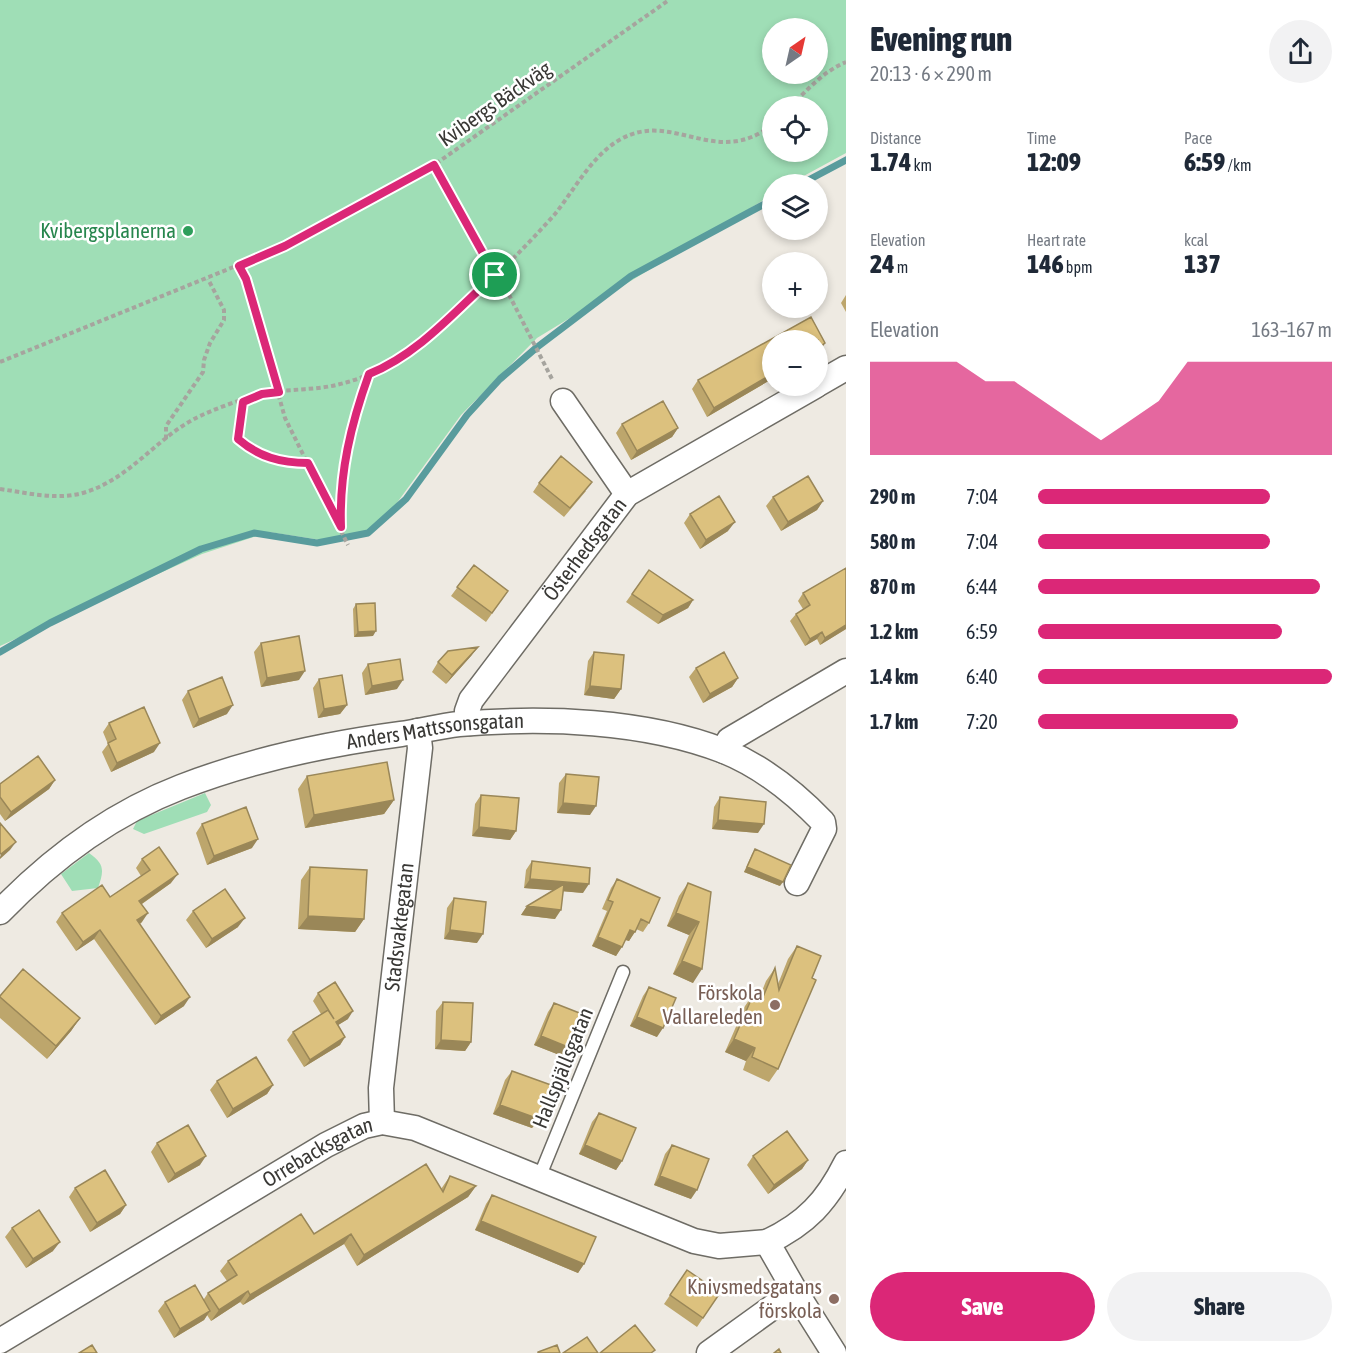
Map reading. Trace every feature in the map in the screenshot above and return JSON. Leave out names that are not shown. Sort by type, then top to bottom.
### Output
[{"type":"street","name":"Österhedsgatan","points":[[828,378],[846,368]]},
{"type":"street","name":"Österhedsgatan","points":[[470,723],[467,711],[471,700],[627,494],[797,396]]},
{"type":"street","points":[[563,401],[627,494]]},
{"type":"street","points":[[724,751],[729,740],[846,671]]},
{"type":"street","name":"Anders Mattssonsgatan","points":[[0,912],[37,874],[96,830],[180,787],[281,754],[470,723],[586,722],[654,731],[724,751],[784,788],[823,822],[824,829],[797,883]]},
{"type":"street","name":"Stadsvaktegatan","points":[[382,1122],[381,1088],[420,748],[418,731]]},
{"type":"street","name":"Orrebacksgatan","points":[[0,1341],[326,1145],[364,1126],[382,1122],[415,1128],[694,1241],[719,1246],[766,1242]]},
{"type":"street","points":[[834,1353],[766,1242],[785,1234],[819,1208],[833,1190],[846,1163]]},
{"type":"street","points":[[709,1353],[795,1291]]},
{"type":"lane","name":"Hallspjällsgatan","points":[[540,1178],[623,972]]},
{"type":"path","name":"Kvibergs Bäckväg","points":[[0,362],[285,246],[434,165],[669,0]]},
{"type":"path","points":[[800,96],[836,66],[846,62]]},
{"type":"path","points":[[0,489],[48,496],[83,493],[111,483],[194,419],[262,394],[343,384],[385,367],[412,350],[495,275],[554,214],[601,155],[617,141],[630,134],[648,130],[727,144],[745,141],[762,131]]},
{"type":"path","points":[[434,165],[495,275],[502,281],[511,297],[563,401]]},
{"type":"path","points":[[239,266],[246,279],[285,418],[348,545]]},
{"type":"path","points":[[166,440],[166,426],[183,397],[203,372],[204,360],[210,343],[224,320],[224,310],[208,279]]},
{"type":"path","points":[[341,527],[344,456],[357,415],[359,398],[369,374]]},
{"type":"path","points":[[243,402],[238,439],[262,456],[290,463],[308,463]]},
{"type":"green space","points":[[0,0],[846,0],[846,153],[807,174],[762,174],[762,201],[537,338],[461,415],[391,511],[369,530],[321,540],[269,532],[202,554],[0,646]]},
{"type":"green space","points":[[205,793],[211,805],[207,812],[144,834],[133,829],[137,821]]},
{"type":"green space","points":[[89,853],[102,868],[98,888],[72,891],[61,874]]},
{"type":"building","points":[[812,318],[818,330],[788,330]]},
{"type":"building","points":[[762,344],[762,380],[714,408],[698,380]]},
{"type":"building","points":[[663,401],[678,428],[637,451],[622,424]]},
{"type":"building","points":[[561,456],[592,482],[570,508],[539,483]]},
{"type":"building","points":[[808,476],[823,501],[788,522],[773,497]]},
{"type":"building","points":[[719,496],[735,522],[706,540],[690,514]]},
{"type":"building","points":[[474,565],[508,591],[492,613],[457,587]]},
{"type":"building","points":[[846,568],[846,625],[825,638],[822,632],[810,639],[796,614],[810,605],[803,593]]},
{"type":"building","points":[[649,570],[693,600],[663,615],[632,594]]},
{"type":"building","points":[[375,603],[376,631],[358,632],[356,604]]},
{"type":"building","points":[[299,636],[305,671],[267,678],[261,643]]},
{"type":"building","points":[[478,647],[452,675],[438,662],[448,651]]},
{"type":"building","points":[[594,652],[624,655],[621,689],[590,686]]},
{"type":"building","points":[[724,652],[738,678],[710,694],[696,668]]},
{"type":"building","points":[[400,659],[403,680],[372,686],[368,664]]},
{"type":"building","points":[[342,675],[347,705],[324,709],[319,679]]},
{"type":"building","points":[[222,677],[233,705],[199,719],[188,691]]},
{"type":"building","points":[[144,707],[160,743],[117,763],[108,743],[116,739],[109,723]]},
{"type":"building","points":[[38,756],[55,780],[11,812],[0,797],[0,784]]},
{"type":"building","points":[[387,762],[394,800],[314,815],[307,776]]},
{"type":"building","points":[[566,774],[599,777],[596,806],[563,803]]},
{"type":"building","points":[[481,795],[519,798],[516,831],[479,827]]},
{"type":"building","points":[[720,797],[766,802],[764,824],[718,820]]},
{"type":"building","points":[[246,807],[258,839],[214,856],[202,824]]},
{"type":"building","points":[[0,823],[16,842],[1,854],[0,853]]},
{"type":"building","points":[[159,847],[178,874],[139,901],[148,913],[137,920],[190,997],[161,1016],[100,930],[83,942],[62,913],[102,885],[110,897],[150,870],[142,859]]},
{"type":"building","points":[[755,849],[791,865],[783,882],[747,867]]},
{"type":"building","points":[[532,861],[590,868],[589,884],[530,879]]},
{"type":"building","points":[[310,867],[367,870],[364,919],[308,916]]},
{"type":"building","points":[[617,879],[660,898],[649,923],[641,919],[635,932],[630,930],[622,947],[598,937],[613,902],[608,900]]},
{"type":"building","points":[[688,883],[711,892],[702,969],[682,961],[699,922],[676,913]]},
{"type":"building","points":[[564,884],[561,910],[527,906]]},
{"type":"building","points":[[225,889],[245,918],[212,939],[193,911]]},
{"type":"building","points":[[454,898],[486,902],[483,934],[450,930]]},
{"type":"building","points":[[797,946],[821,956],[812,978],[816,980],[778,1069],[752,1057],[755,1048],[734,1039],[754,993],[763,997],[775,968],[779,990]]},
{"type":"building","points":[[23,969],[80,1018],[56,1046],[0,997]]},
{"type":"building","points":[[335,982],[353,1011],[336,1022],[345,1037],[310,1060],[293,1032],[328,1010],[334,1019],[318,993]]},
{"type":"building","points":[[649,987],[676,998],[663,1028],[637,1017]]},
{"type":"building","points":[[443,1002],[473,1003],[471,1042],[441,1040]]},
{"type":"building","points":[[554,1003],[582,1014],[568,1047],[541,1036]]},
{"type":"building","points":[[256,1057],[273,1085],[233,1109],[217,1081]]},
{"type":"building","points":[[512,1071],[551,1085],[539,1119],[500,1105]]},
{"type":"building","points":[[599,1113],[636,1128],[622,1161],[585,1145]]},
{"type":"building","points":[[188,1125],[206,1156],[175,1174],[157,1143]]},
{"type":"building","points":[[787,1131],[808,1160],[774,1185],[753,1156]]},
{"type":"building","points":[[672,1145],[709,1159],[697,1190],[660,1176]]},
{"type":"building","points":[[426,1164],[443,1192],[450,1176],[476,1186],[364,1255],[351,1234],[250,1295],[248,1291],[219,1310],[208,1293],[237,1275],[228,1261],[301,1214],[314,1234]]},
{"type":"building","points":[[105,1170],[126,1205],[97,1223],[75,1188]]},
{"type":"building","points":[[492,1195],[596,1237],[584,1264],[481,1221]]},
{"type":"building","points":[[39,1210],[60,1242],[33,1259],[12,1228]]},
{"type":"building","points":[[687,1270],[720,1293],[703,1318],[670,1295]]},
{"type":"building","points":[[195,1285],[210,1311],[180,1329],[165,1302]]},
{"type":"building","points":[[635,1325],[655,1350],[651,1353],[600,1353]]},
{"type":"building","points":[[587,1337],[598,1353],[563,1353]]},
{"type":"building","points":[[92,1345],[97,1353],[79,1353]]},
{"type":"building","points":[[557,1345],[560,1353],[538,1353],[538,1352]]},
{"type":"waterway","points":[[820,174],[846,160]]},
{"type":"waterway","points":[[0,652],[50,623],[201,549],[254,533],[317,543],[368,533],[406,499],[467,415],[500,379],[536,348],[631,276],[762,205]]},
{"type":"place","name":"Kvibergsplanerna","points":[[188,231]]},
{"type":"place","name":"Förskola Vallareleden","points":[[775,1005]]},
{"type":"place","name":"Knivsmedsgatans förskola","points":[[834,1299]]},
{"type":"route","points":[[434,165],[495,275],[429,337],[385,367],[369,374],[359,398],[357,415],[344,456],[340,508],[341,527],[308,463],[290,463],[262,456],[238,439],[238,423],[243,410],[243,402],[262,394],[279,392],[246,279],[239,266],[285,246],[434,165]]}]
